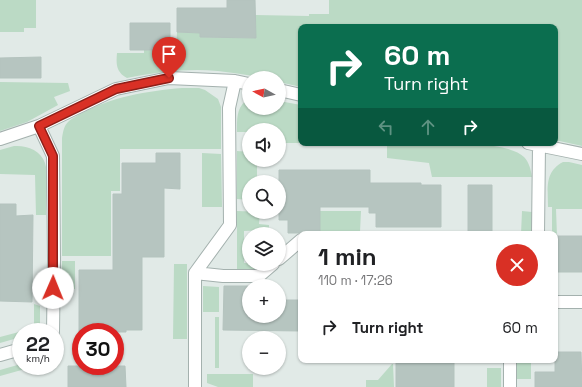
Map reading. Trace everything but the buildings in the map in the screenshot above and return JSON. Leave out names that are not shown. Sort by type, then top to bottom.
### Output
[{"type":"street","points":[[0,139],[39,126],[116,89],[169,78],[242,82]]},
{"type":"street","points":[[194,387],[195,273],[230,225],[229,108],[235,81]]},
{"type":"street","points":[[286,92],[298,94]]},
{"type":"street","points":[[39,126],[53,156],[53,323]]},
{"type":"street","points":[[534,146],[538,231]]},
{"type":"street","points":[[544,146],[582,154]]},
{"type":"street","points":[[286,253],[298,243]]},
{"type":"street","points":[[195,273],[223,276],[260,276],[265,271]]},
{"type":"street","points":[[558,302],[582,302]]},
{"type":"street","points":[[0,355],[12,352]]},
{"type":"street","points":[[510,363],[510,387]]},
{"type":"green space","points":[[0,0],[36,0],[36,28],[24,28],[24,32],[0,32]]},
{"type":"green space","points":[[329,0],[582,0],[582,146],[558,141],[558,24],[298,24],[298,86],[286,84],[286,71],[242,71],[242,74],[206,70],[172,71],[127,78],[123,76],[118,67],[117,53],[144,53],[144,50],[176,51],[177,32],[200,33],[200,37],[255,38],[255,15],[309,16],[309,14],[329,14]]},
{"type":"green space","points":[[0,82],[68,83],[70,91],[54,97],[58,105],[27,122],[0,131]]},
{"type":"green space","points":[[182,88],[199,88],[205,90],[218,99],[221,107],[221,149],[120,149],[120,191],[111,191],[111,256],[62,256],[62,138],[66,124],[80,114],[104,103],[143,93]]},
{"type":"green space","points":[[286,102],[298,104],[298,143],[286,143],[286,123],[242,123],[242,132],[237,132],[237,118],[239,109],[242,105],[242,115],[286,115]]},
{"type":"green space","points":[[14,146],[23,146],[32,149],[43,158],[47,174],[46,215],[36,215],[35,175],[0,174],[0,150]]},
{"type":"green space","points":[[387,146],[493,146],[514,151],[524,157],[530,166],[532,177],[432,177],[429,163],[387,158]]},
{"type":"green space","points":[[237,151],[242,151],[242,167],[257,167],[257,175],[242,175],[242,199],[237,199]]},
{"type":"green space","points":[[202,153],[221,154],[222,207],[202,207]]},
{"type":"green space","points":[[563,162],[582,165],[582,209],[556,209],[557,231],[552,231],[552,207],[548,207],[548,182],[557,166]]},
{"type":"green space","points":[[237,211],[242,211],[242,219],[259,219],[259,224],[269,225],[269,227],[242,227],[242,271],[259,272],[237,272]]},
{"type":"green space","points":[[315,211],[361,211],[360,231],[320,231]]},
{"type":"green space","points":[[522,211],[532,212],[532,231],[521,231]]},
{"type":"green space","points":[[62,261],[75,261],[75,289],[62,289]]},
{"type":"green space","points":[[174,264],[187,264],[187,339],[173,339]]},
{"type":"green space","points":[[203,286],[219,287],[219,312],[203,312]]},
{"type":"green space","points":[[34,304],[40,306],[40,323],[34,323]]},
{"type":"green space","points":[[215,317],[219,317],[219,368],[215,368]]},
{"type":"green space","points":[[12,334],[12,340],[0,343],[0,337]]},
{"type":"green space","points":[[516,363],[531,363],[531,379],[517,379]]},
{"type":"green space","points":[[392,364],[394,387],[366,387],[366,380],[378,380]]},
{"type":"green space","points":[[12,367],[12,373],[0,376],[0,370]]},
{"type":"green space","points":[[487,368],[501,368],[501,387],[487,387]]},
{"type":"green space","points":[[207,374],[253,375],[253,387],[218,387],[207,383]]},
{"type":"route","points":[[53,288],[53,156],[39,126],[116,89],[169,78]]}]
